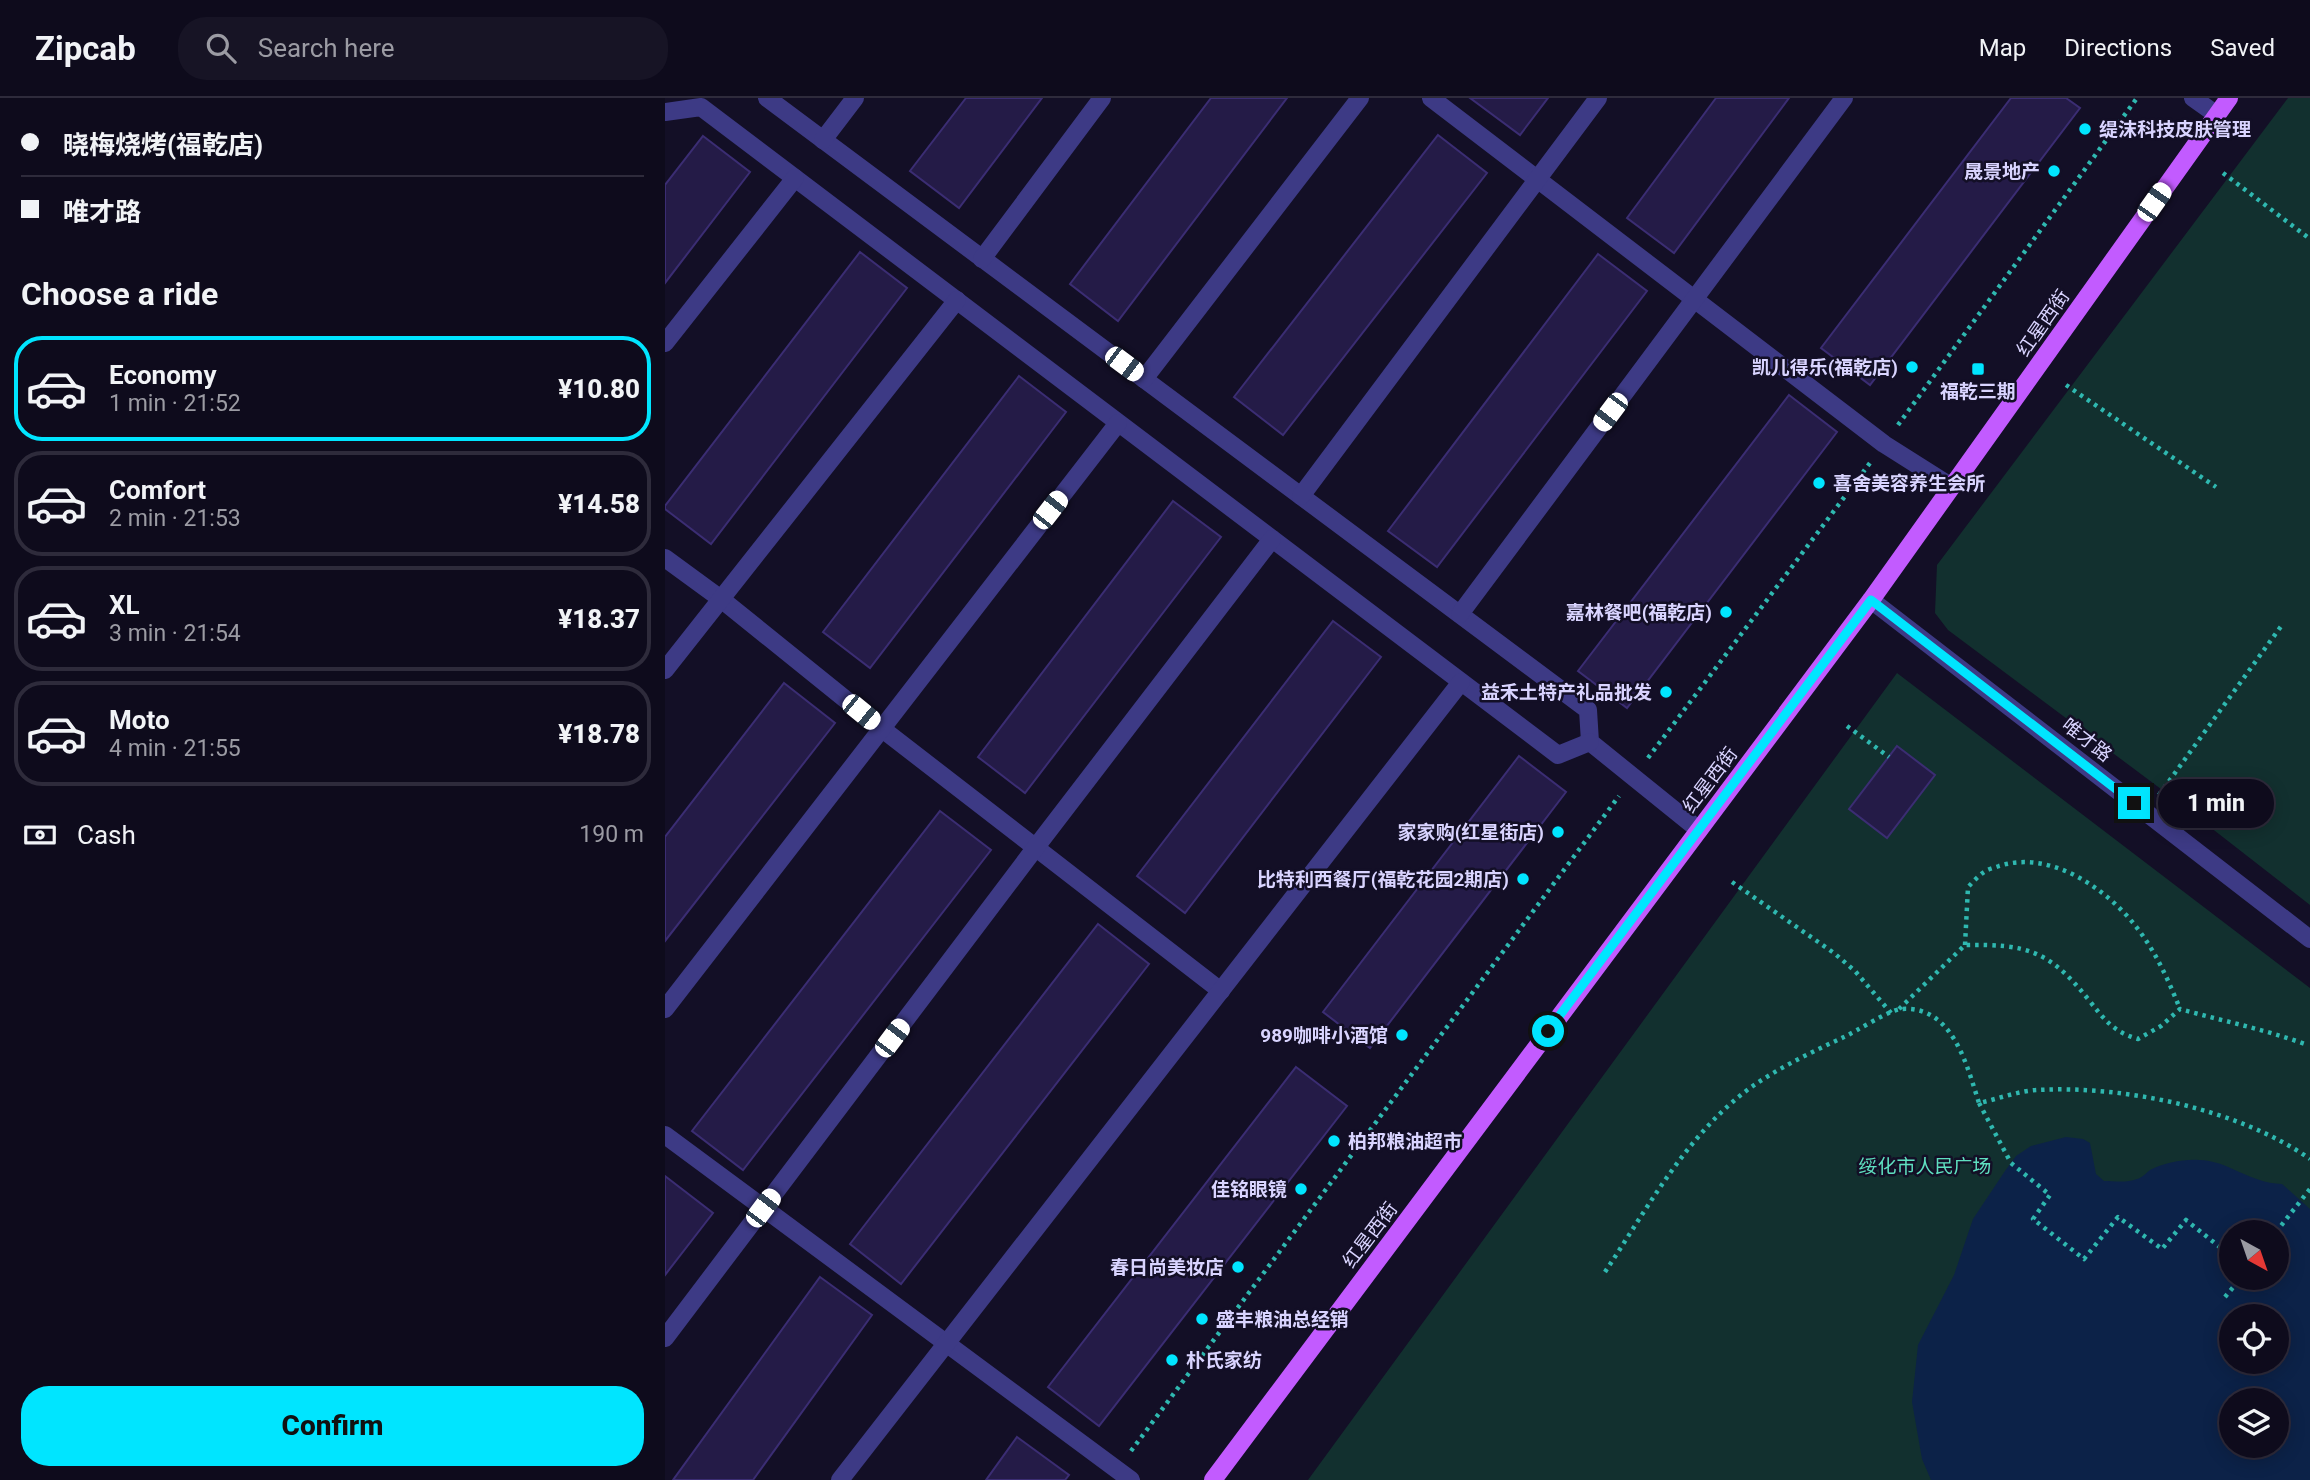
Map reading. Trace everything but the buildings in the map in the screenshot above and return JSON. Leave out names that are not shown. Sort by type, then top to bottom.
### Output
[{"type":"main road","name":"红星西街","points":[[1213,1480],[1871,600],[2229,98]]},
{"type":"street","points":[[767,98],[1588,710],[1590,742],[1699,830]]},
{"type":"street","points":[[823,140],[855,98]]},
{"type":"street","points":[[982,259],[1101,98]]},
{"type":"street","points":[[1144,379],[1360,98]]},
{"type":"street","points":[[1431,98],[1884,444],[1952,487]]},
{"type":"street","points":[[1301,496],[1598,98]]},
{"type":"street","points":[[1460,614],[1844,98]]},
{"type":"street","points":[[2193,98],[2217,114]]},
{"type":"street","points":[[665,112],[704,102],[795,178],[1557,755],[1590,742]]},
{"type":"street","points":[[665,343],[795,178]]},
{"type":"street","points":[[665,670],[957,300]]},
{"type":"street","points":[[665,1009],[1118,423]]},
{"type":"street","points":[[665,1338],[1272,539]]},
{"type":"street","points":[[665,558],[1221,991]]},
{"type":"street","name":"唯才路","points":[[1871,600],[2310,939]]},
{"type":"street","points":[[840,1480],[1461,682]]},
{"type":"street","points":[[665,1135],[1131,1480]]},
{"type":"path","points":[[2223,173],[2310,239]]},
{"type":"path","points":[[2066,385],[2216,487]]},
{"type":"path","points":[[2157,798],[2282,625]]},
{"type":"path","points":[[1847,726],[1889,757]]},
{"type":"path","points":[[1965,945],[1968,887],[1985,871],[2032,861],[2054,867],[2097,889],[2134,924],[2163,968],[2181,1009]]},
{"type":"path","points":[[1732,881],[1835,953],[1855,971],[1891,1013]]},
{"type":"path","points":[[1605,1272],[1669,1175],[1708,1125],[1749,1089],[1811,1052],[1899,1009],[1965,945],[2001,944],[2032,951],[2053,963],[2120,1034],[2138,1039],[2161,1026],[2181,1009]]},
{"type":"path","points":[[1899,1009],[1921,1011],[1953,1035],[1963,1050],[1979,1103],[2011,1163],[2050,1195],[2033,1219],[2084,1259],[2118,1217],[2162,1249],[2186,1220],[2219,1246]]},
{"type":"path","points":[[2181,1009],[2229,1023],[2263,1029],[2305,1044]]},
{"type":"path","points":[[1979,1103],[2034,1090],[2090,1089],[2149,1097],[2224,1117],[2266,1133],[2310,1159]]},
{"type":"path","points":[[2285,1220],[2310,1189]]},
{"type":"path","points":[[2225,1297],[2231,1290]]},
{"type":"green space","points":[[2288,98],[2310,98],[2310,905],[2165,792],[1948,630],[1935,613],[1937,565]]},
{"type":"green space","name":"绥化市人民广场","points":[[1897,673],[2310,988],[2310,1480],[1308,1480]]},
{"type":"water","points":[[2066,1137],[2083,1139],[2090,1143],[2096,1174],[2104,1181],[2141,1178],[2150,1170],[2174,1162],[2209,1161],[2259,1180],[2282,1184],[2310,1209],[2310,1480],[1931,1480],[1922,1459],[1912,1402],[1918,1345],[1954,1275],[1973,1219],[2016,1156],[2031,1146]]},
{"type":"place","name":"缇沫科技皮肤管理","points":[[2085,129]]},
{"type":"place","name":"晟景地产","points":[[2054,171]]},
{"type":"place","name":"凯儿得乐(福乾店)","points":[[1912,367]]},
{"type":"place","name":"福乾三期","points":[[1978,369]]},
{"type":"place","name":"喜舍美容养生会所","points":[[1819,483]]},
{"type":"place","name":"嘉林餐吧(福乾店)","points":[[1726,612]]},
{"type":"place","name":"益禾土特产礼品批发","points":[[1666,692]]},
{"type":"place","name":"家家购(红星街店)","points":[[1558,832]]},
{"type":"place","name":"比特利西餐厅(福乾花园2期店)","points":[[1523,879]]},
{"type":"place","name":"989咖啡小酒馆","points":[[1402,1035]]},
{"type":"place","name":"柏邦粮油超市","points":[[1334,1141]]},
{"type":"place","name":"佳铭眼镜","points":[[1301,1189]]},
{"type":"place","name":"春日尚美妆店","points":[[1238,1267]]},
{"type":"place","name":"盛丰粮油总经销","points":[[1202,1319]]},
{"type":"place","name":"朴氏家纺","points":[[1172,1360]]},
{"type":"route","points":[[1548,1031],[1871,600],[2134,803]]}]
